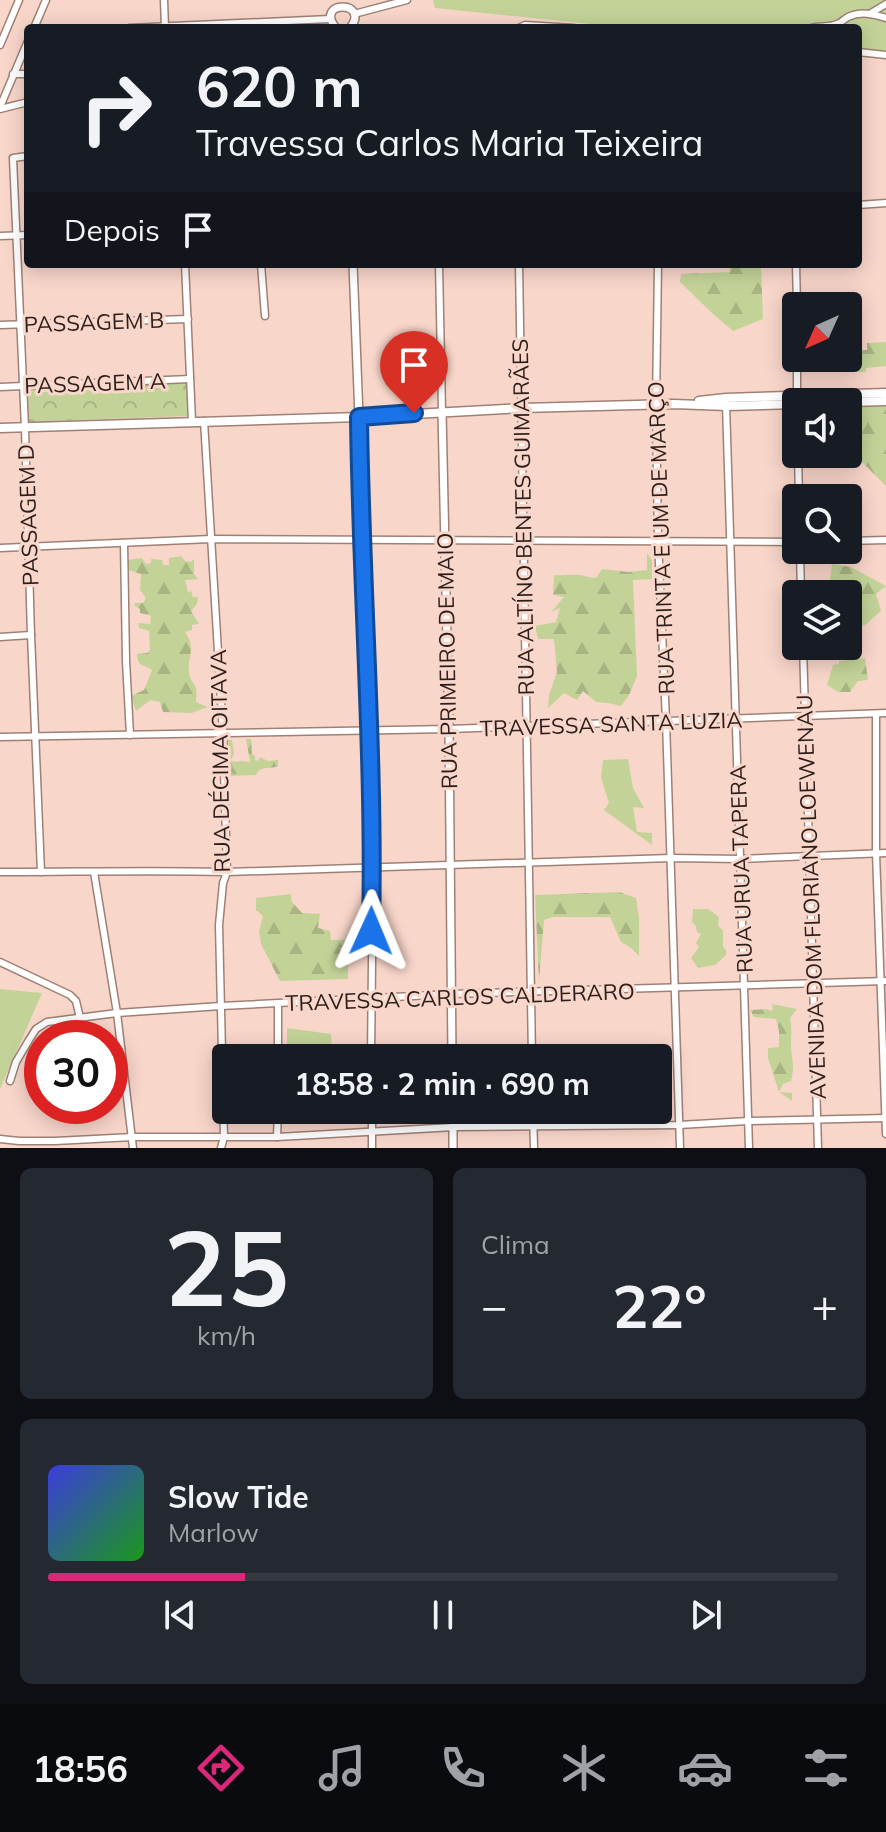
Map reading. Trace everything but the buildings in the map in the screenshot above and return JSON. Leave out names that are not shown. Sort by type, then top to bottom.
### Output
[{"type":"main road","points":[[862,395],[886,393]]},
{"type":"main road","points":[[0,428],[782,400]]},
{"type":"main road","points":[[862,402],[886,401]]},
{"type":"street","points":[[0,45],[19,0]]},
{"type":"street","points":[[36,24],[46,0]]},
{"type":"street","points":[[164,0],[165,24]]},
{"type":"street","points":[[354,14],[407,0]]},
{"type":"street","points":[[333,24],[330,19],[332,12],[342,3],[354,14],[353,24]]},
{"type":"street","points":[[871,13],[886,4]]},
{"type":"street","points":[[837,24],[846,17],[858,14],[871,13],[886,18]]},
{"type":"street","points":[[227,24],[330,19]]},
{"type":"street","points":[[0,108],[24,50]]},
{"type":"street","points":[[862,52],[886,55]]},
{"type":"street","points":[[13,74],[24,74]]},
{"type":"street","points":[[0,108],[24,103]]},
{"type":"street","name":"PASSAGEM D","points":[[24,157],[13,158],[41,872]]},
{"type":"street","points":[[862,205],[886,203]]},
{"type":"street","points":[[0,236],[24,235]]},
{"type":"street","points":[[185,268],[192,421]]},
{"type":"street","points":[[261,268],[265,316]]},
{"type":"street","points":[[353,268],[373,867],[371,1044]]},
{"type":"street","name":"RUA PRIMEIRO DE MAIO","points":[[439,268],[452,1044]]},
{"type":"street","name":"RUA ALTÍNO BENTES GUIMARÃES","points":[[519,268],[532,1044]]},
{"type":"street","name":"RUA TRINTA E UM DE MARÇO","points":[[658,268],[658,541],[680,1148]]},
{"type":"street","points":[[796,268],[797,292]]},
{"type":"street","name":"PASSAGEM B","points":[[0,325],[188,319]]},
{"type":"street","name":"PASSAGEM A","points":[[0,387],[190,379]]},
{"type":"street","name":"RUA URUA TAPERA","points":[[726,402],[749,1148]]},
{"type":"street","name":"RUA DÉCIMA OITAVA","points":[[204,421],[223,734],[227,872],[219,925],[224,1137],[221,1148]]},
{"type":"street","points":[[0,548],[211,539],[782,542]]},
{"type":"street","points":[[862,541],[886,540]]},
{"type":"street","points":[[124,543],[130,735]]},
{"type":"street","points":[[0,637],[31,635]]},
{"type":"street","name":"AVENIDA DOM FLORIANO LOEWENAU","points":[[803,660],[818,1148]]},
{"type":"street","name":"TRAVESSA SANTA LUZIA","points":[[0,737],[449,729],[886,713]]},
{"type":"street","points":[[876,714],[876,853],[884,981],[886,1134]]},
{"type":"street","points":[[0,872],[227,872],[886,853]]},
{"type":"street","points":[[94,872],[117,1013],[133,1148]]},
{"type":"street","points":[[0,962],[70,995],[76,1001],[80,1018]]},
{"type":"street","name":"TRAVESSA CARLOS CALDERARO","points":[[10,1081],[16,1062],[36,1029],[47,1022],[117,1013],[452,994],[884,981]]},
{"type":"street","points":[[278,1004],[278,1044]]},
{"type":"street","points":[[0,1139],[55,1144],[133,1137],[277,1137],[454,1127],[679,1125],[886,1118]]},
{"type":"street","points":[[277,1124],[277,1137]]},
{"type":"street","points":[[372,1124],[372,1148]]},
{"type":"street","points":[[453,1148],[454,1124]]},
{"type":"street","points":[[533,1126],[534,1148]]},
{"type":"green space","points":[[433,0],[886,0],[886,53],[862,51],[862,24],[592,24],[435,8]]},
{"type":"green space","points":[[730,268],[761,268],[763,319],[733,331],[680,282],[681,274],[730,272]]},
{"type":"green space","points":[[886,342],[886,366],[866,368],[866,372],[862,372],[862,350],[867,350],[867,343]]},
{"type":"green space","points":[[187,383],[188,416],[27,422],[25,388]]},
{"type":"green space","points":[[862,405],[886,406],[886,486],[862,462]]},
{"type":"green space","points":[[647,553],[652,560],[652,579],[633,580],[637,676],[629,695],[621,706],[596,702],[583,691],[577,700],[564,693],[548,708],[557,672],[554,639],[538,639],[535,626],[556,622],[560,608],[551,612],[564,597],[553,595],[554,575],[596,578],[602,569],[647,570]]},
{"type":"green space","points":[[181,556],[185,561],[194,559],[194,574],[198,579],[185,580],[188,592],[198,597],[191,611],[199,624],[192,625],[192,630],[185,632],[191,644],[189,670],[196,688],[196,702],[207,707],[192,713],[163,712],[160,702],[150,700],[136,711],[131,696],[144,690],[152,670],[138,661],[137,654],[150,650],[149,631],[139,628],[138,623],[150,624],[151,616],[140,613],[134,605],[143,603],[146,598],[140,590],[141,574],[128,570],[128,560],[142,558],[146,564],[151,563],[151,559],[162,560],[163,565],[169,565],[169,558]]},
{"type":"green space","points":[[832,564],[851,567],[886,586],[876,594],[881,611],[862,626],[862,580],[830,580]]},
{"type":"green space","points":[[865,658],[868,680],[858,681],[850,692],[838,692],[827,685],[833,665],[839,664],[839,661]]},
{"type":"green space","points":[[246,739],[251,739],[255,760],[258,761],[260,757],[268,761],[278,760],[278,766],[263,769],[256,775],[230,776],[227,740],[232,740],[233,762],[250,762]]},
{"type":"green space","points":[[628,759],[633,788],[644,808],[633,807],[637,832],[652,833],[652,845],[604,810],[609,803],[601,778],[603,760]]},
{"type":"green space","points":[[619,892],[636,898],[639,956],[621,942],[610,917],[553,917],[544,920],[539,982],[535,895]]},
{"type":"green space","points":[[291,894],[292,902],[302,913],[320,914],[318,928],[330,931],[331,940],[347,940],[348,946],[340,948],[342,961],[348,963],[348,979],[280,981],[261,944],[259,931],[263,916],[256,910],[256,898]]},
{"type":"green space","points":[[693,909],[708,909],[719,917],[718,926],[723,930],[726,955],[715,965],[698,968],[691,958],[699,947],[696,943],[701,934],[692,922]]},
{"type":"green space","points":[[0,989],[42,993],[30,1020],[24,1020],[24,1034],[0,1089]]},
{"type":"green space","points":[[772,1004],[797,1009],[790,1018],[791,1081],[783,1084],[779,1092],[768,1058],[768,1048],[779,1047],[776,1019],[754,1017],[750,1010],[773,1011]]},
{"type":"green space","points":[[287,1028],[331,1034],[331,1044],[287,1044]]},
{"type":"green space","points":[[779,1092],[792,1093],[792,1101]]},
{"type":"route","points":[[371,931],[373,867],[359,417],[414,413]]}]
